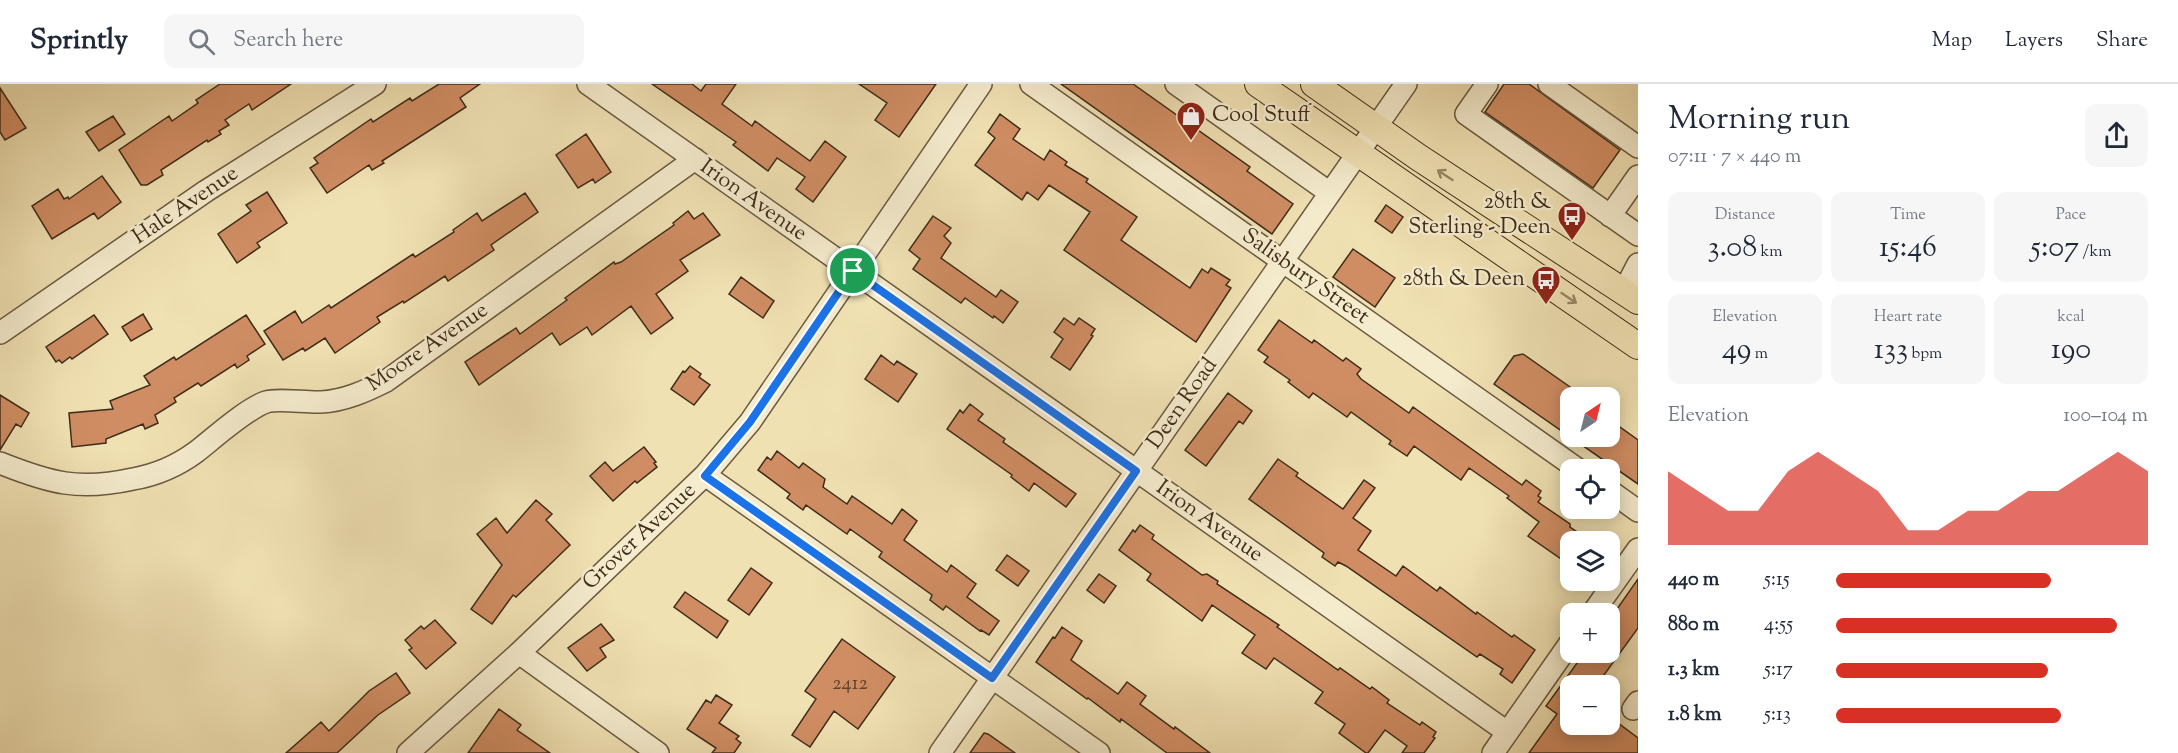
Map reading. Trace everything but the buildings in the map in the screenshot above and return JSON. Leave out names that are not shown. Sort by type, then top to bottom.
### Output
[{"type":"main road","points":[[1258,84],[1638,346]]},
{"type":"main road","points":[[1327,88],[1376,127],[1631,296],[1616,329]]},
{"type":"street","name":"Hale Avenue","points":[[0,333],[206,191],[375,84]]},
{"type":"street","name":"Irion Avenue","points":[[588,84],[1507,732]]},
{"type":"street","name":"Grover Avenue","points":[[408,753],[519,653],[705,476],[750,422],[981,84]]},
{"type":"street","name":"Salisbury Street","points":[[1031,84],[1563,459]]},
{"type":"street","points":[[1176,84],[1330,193]]},
{"type":"street","points":[[1487,84],[1466,114],[1638,235]]},
{"type":"street","points":[[1549,84],[1638,147]]},
{"type":"street","name":"Deen Road","points":[[940,753],[1376,127],[1398,87]]},
{"type":"street","name":"Moore Avenue","points":[[0,463],[35,477],[72,485],[104,486],[155,474],[186,460],[267,401],[324,402],[364,393],[386,381],[695,159]]},
{"type":"street","points":[[1610,216],[1638,176]]},
{"type":"street","points":[[1631,296],[1638,264]]},
{"type":"street","points":[[705,476],[1099,753]]},
{"type":"street","points":[[1620,498],[1638,511]]},
{"type":"street","points":[[1600,603],[1638,549]]},
{"type":"street","points":[[519,653],[658,753]]},
{"type":"street","points":[[1493,753],[1560,658]]},
{"type":"place","name":"Cool Stuff","points":[[1191,142]]},
{"type":"place","name":"28th & Sterling - Deen","points":[[1572,242]]},
{"type":"place","name":"28th & Deen","points":[[1546,306]]},
{"type":"route","points":[[853,271],[1136,471],[992,678],[705,476],[750,422],[853,271]]}]
